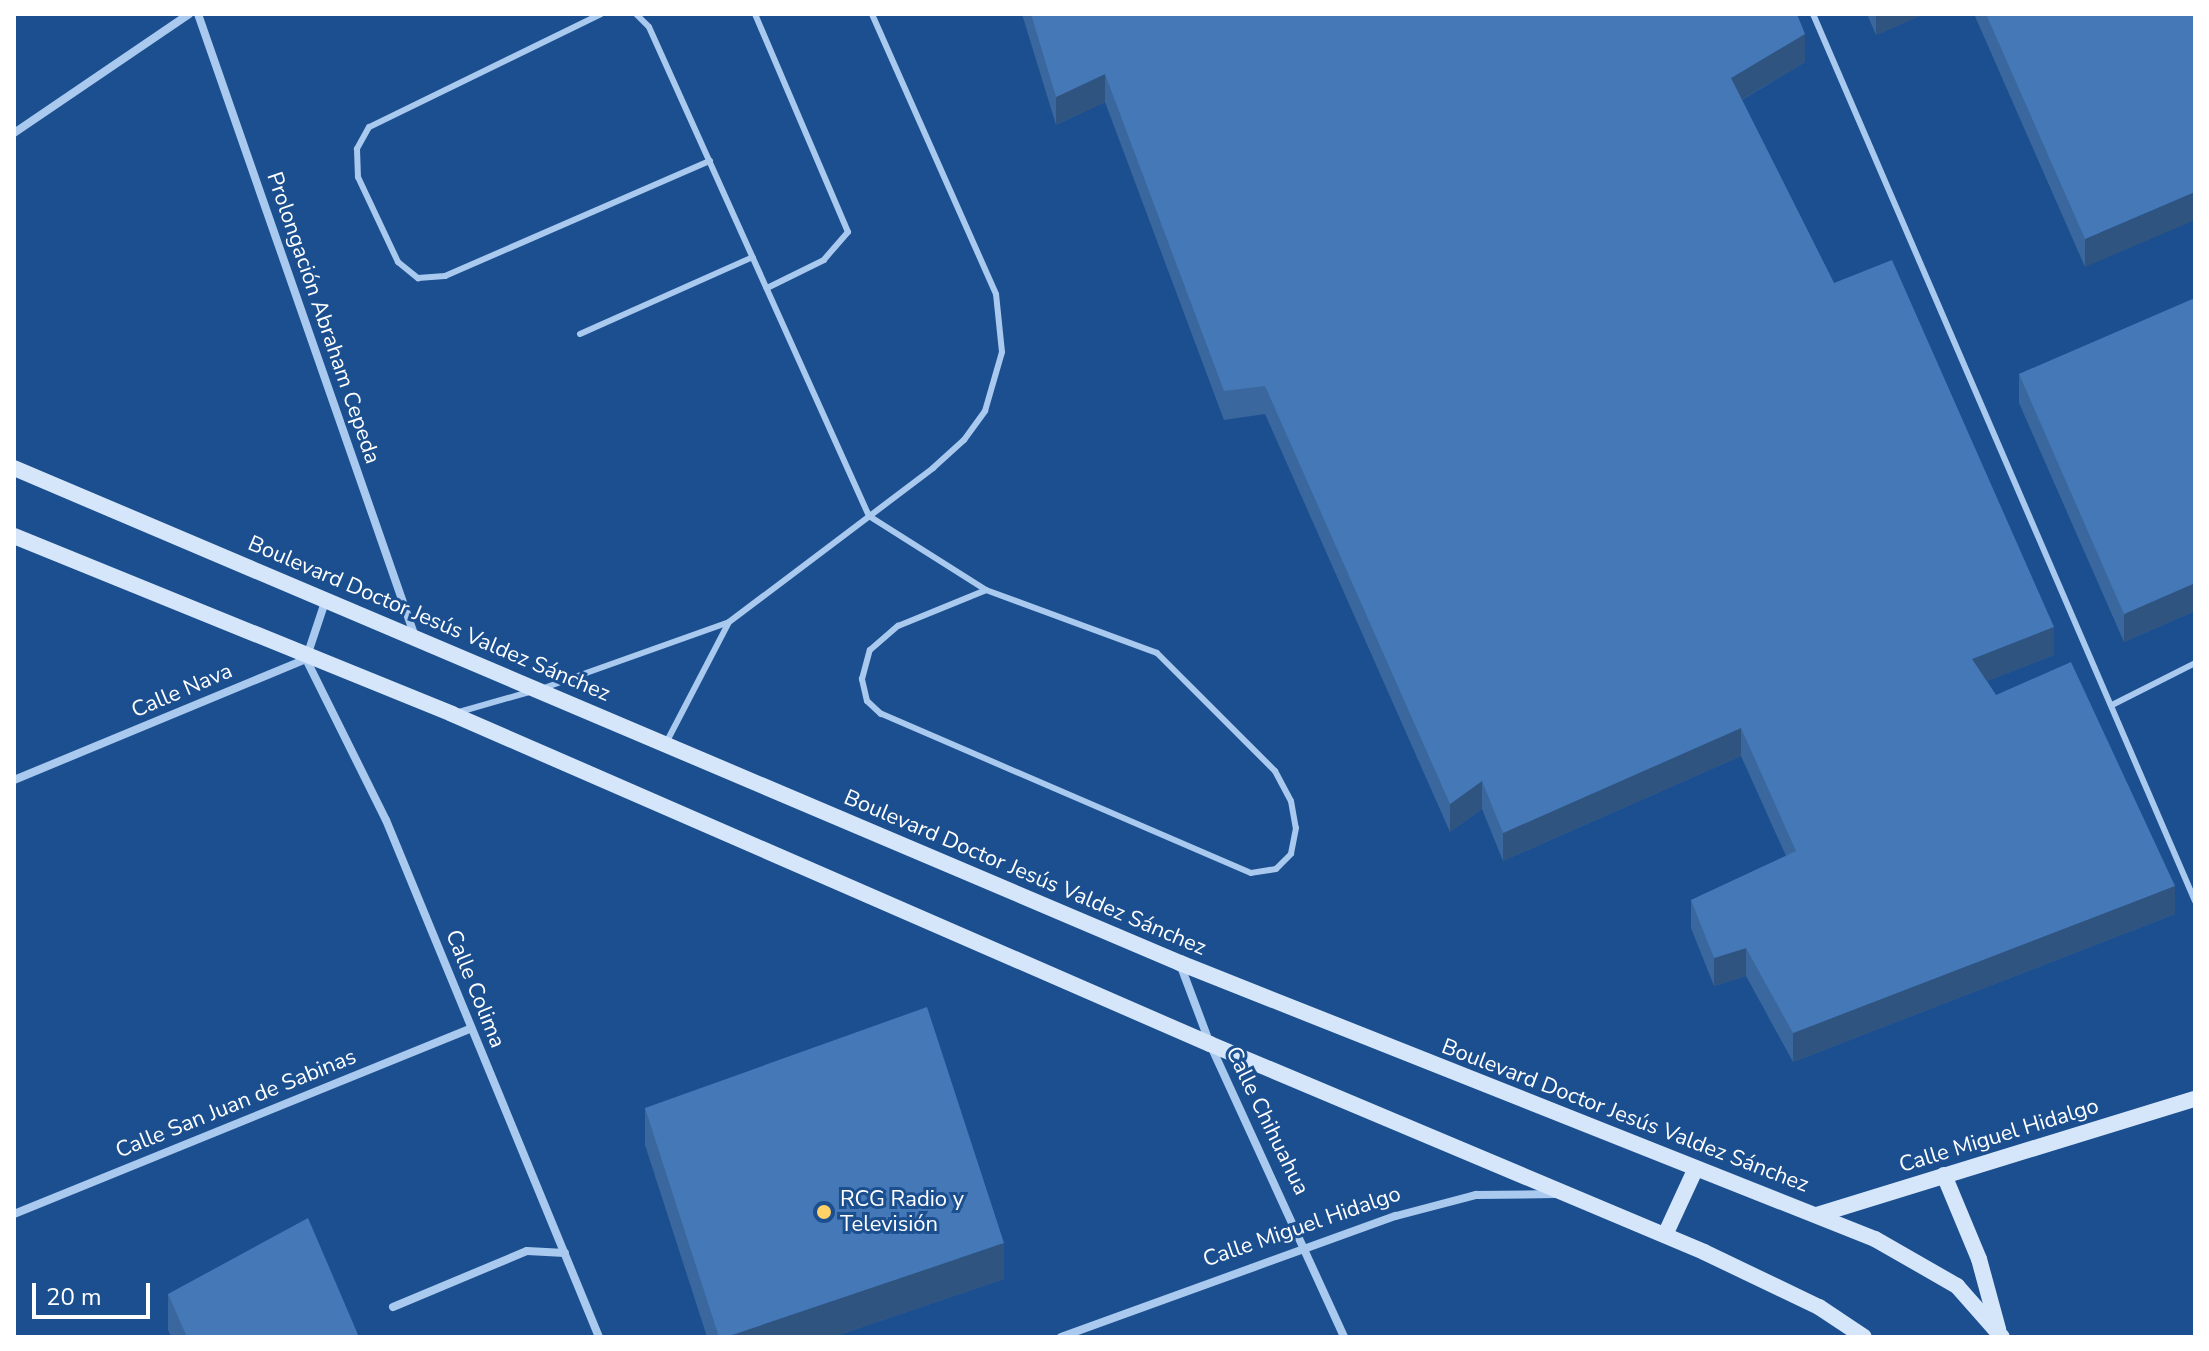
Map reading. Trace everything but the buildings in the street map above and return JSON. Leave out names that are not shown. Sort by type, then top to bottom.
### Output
[{"type":"main road","name":"Boulevard Doctor Jesús Valdez Sánchez","points":[[14,468],[414,634],[538,690],[1180,963],[1695,1170],[1817,1215],[1915,1258],[1957,1286],[2000,1334]]},
{"type":"main road","points":[[14,536],[306,659],[452,714],[1210,1044],[1665,1235],[1819,1307],[1864,1337]]},
{"type":"main road","name":"Calle Miguel Hidalgo","points":[[1817,1215],[2195,1099]]},
{"type":"main road","points":[[1665,1235],[1695,1170]]},
{"type":"main road","points":[[1944,1175],[1979,1259],[2000,1334]]},
{"type":"street","points":[[14,133],[189,14]]},
{"type":"street","name":"Prolongación Abraham Cepeda","points":[[198,14],[414,634]]},
{"type":"street","points":[[306,659],[327,599]]},
{"type":"street","name":"Calle Nava","points":[[14,780],[306,659]]},
{"type":"street","name":"Calle Colima","points":[[306,659],[386,820],[599,1337]]},
{"type":"street","name":"Calle Chihuahua","points":[[1180,963],[1210,1044],[1306,1245],[1344,1337]]},
{"type":"street","name":"Calle San Juan de Sabinas","points":[[14,1214],[471,1028]]},
{"type":"street","name":"Calle Miguel Hidalgo","points":[[1061,1337],[1306,1245],[1476,1195],[1565,1194]]},
{"type":"street","points":[[393,1307],[527,1251],[565,1253]]},
{"type":"lane","points":[[601,14],[369,127],[357,149],[358,177],[398,262],[418,278],[445,276],[710,161]]},
{"type":"lane","points":[[636,14],[649,27],[869,516],[986,590],[1120,636],[1157,653],[1179,671],[1275,771],[1291,801],[1296,828],[1291,854],[1276,869],[1251,873],[881,714],[867,701],[862,679],[870,650],[898,626],[986,590]]},
{"type":"lane","points":[[755,14],[848,232],[824,260],[767,288]]},
{"type":"lane","points":[[452,714],[538,690],[729,622],[964,440],[985,411],[1002,352],[996,294],[872,14]]},
{"type":"lane","points":[[1813,14],[2195,901]]},
{"type":"lane","points":[[580,334],[753,257]]},
{"type":"lane","points":[[666,743],[729,622]]},
{"type":"lane","points":[[2112,705],[2195,663]]},
{"type":"place","name":"RCG Radio y Televisión","points":[[824,1212]]}]
